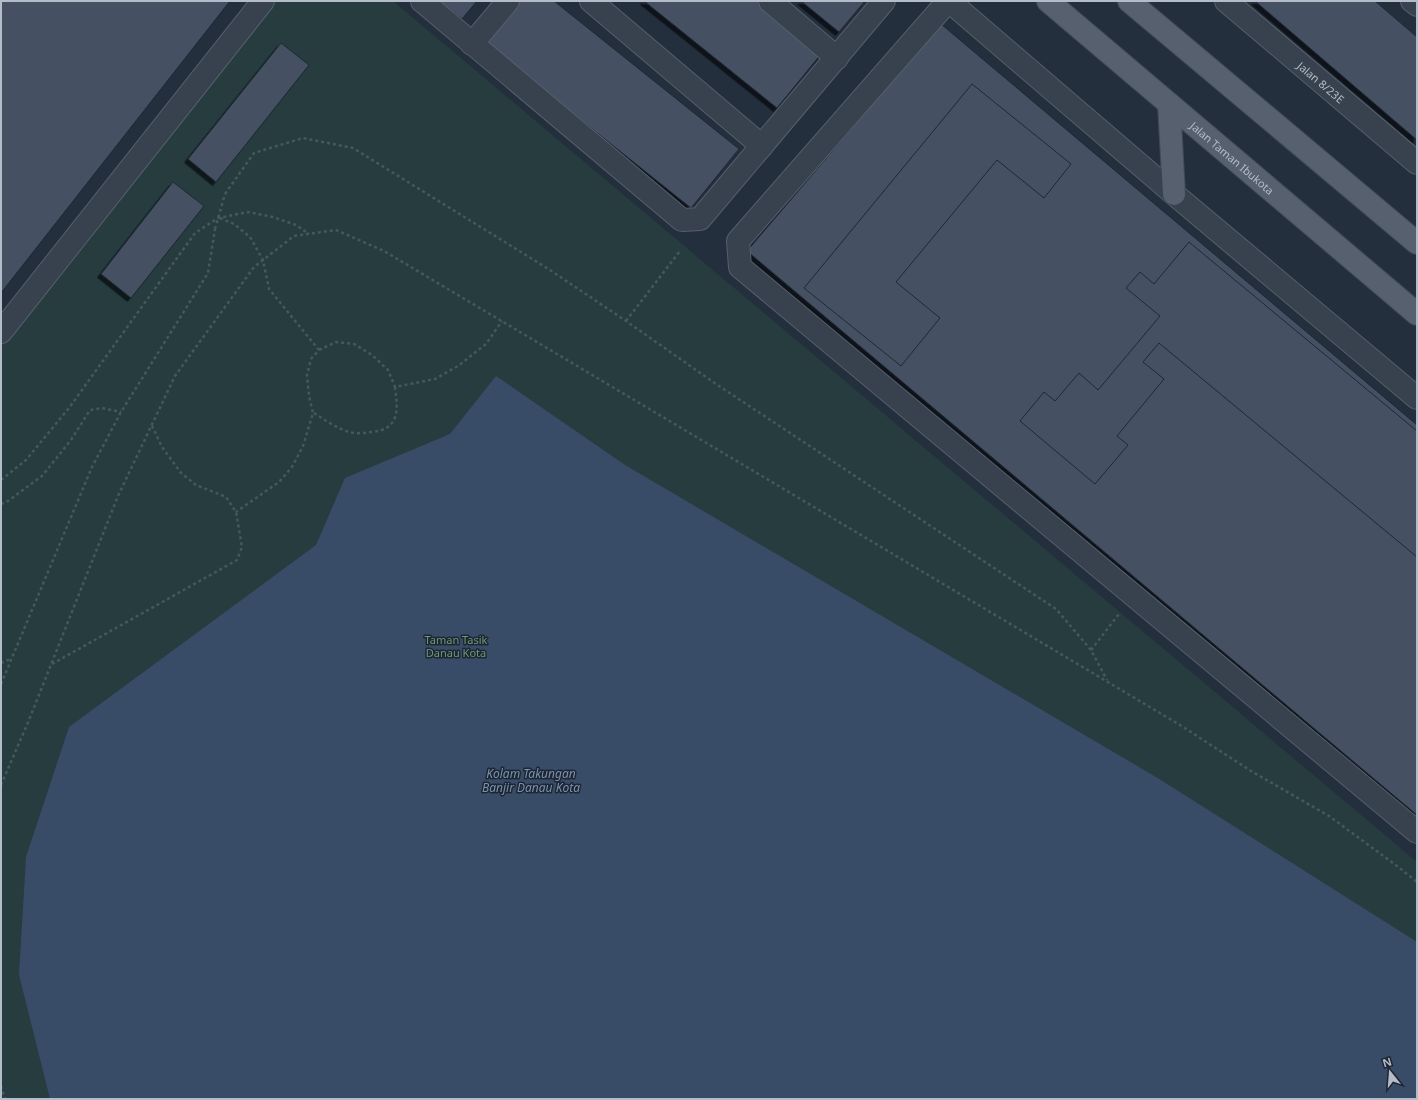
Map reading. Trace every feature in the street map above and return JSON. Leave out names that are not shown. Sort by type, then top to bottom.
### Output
[{"type":"main road","name":"Jalan Taman Ibukota","points":[[1048,1],[1417,314]]},
{"type":"main road","points":[[1129,1],[1417,243]]},
{"type":"main road","points":[[1169,104],[1174,194]]},
{"type":"street","points":[[1,332],[262,1]]},
{"type":"street","points":[[422,1],[682,220],[700,219],[884,1]]},
{"type":"street","points":[[472,44],[508,1]]},
{"type":"street","points":[[591,1],[762,146]]},
{"type":"street","points":[[770,1],[837,58]]},
{"type":"street","points":[[1417,398],[1174,194],[948,1],[738,241],[740,267],[1417,832]]},
{"type":"street","name":"Jalan 8/23E","points":[[1226,1],[1417,163]]},
{"type":"street","points":[[1412,1],[1417,5]]},
{"type":"path","points":[[1,684],[92,467],[121,412],[208,273],[215,229],[225,194],[254,153],[304,138],[354,148],[550,270],[716,384],[1056,609],[1091,650],[1108,682]]},
{"type":"path","points":[[1,480],[26,460],[68,408],[194,233],[218,218],[248,212],[273,217],[296,225],[309,234]]},
{"type":"path","points":[[218,218],[234,224],[250,237],[263,260],[269,289],[319,350]]},
{"type":"path","points":[[1,785],[52,664],[118,496],[175,376],[254,267],[294,236],[336,230],[377,248],[502,321],[1180,725],[1251,771],[1329,816],[1398,866],[1417,882]]},
{"type":"path","points":[[626,321],[680,252]]},
{"type":"path","points":[[394,387],[435,378],[458,366],[486,344],[502,321]]},
{"type":"path","points":[[236,512],[279,482],[292,467],[303,446],[313,413],[308,396],[307,375],[311,359],[319,350],[336,342],[354,344],[372,355],[388,370],[394,387],[397,405],[395,419],[388,428],[378,432],[351,432],[336,426],[313,413]]},
{"type":"path","points":[[1,504],[8,502],[42,476],[71,440],[90,410],[102,408],[121,412]]},
{"type":"path","points":[[52,664],[237,560],[242,547],[236,512],[226,496],[196,485],[181,473],[162,447],[152,426]]},
{"type":"path","points":[[1091,650],[1133,595]]},
{"type":"path","points":[[1,662],[12,657]]},
{"type":"path","points":[[1,1086],[5,1099]]},
{"type":"green space","name":"Kolam Takungan Banjir Danau Kota","points":[[269,1],[393,1],[1417,862],[1417,1099],[1,1099],[1,328]]},
{"type":"water","name":"Kolam Takungan Banjir Danau Kota","points":[[496,376],[625,465],[1156,777],[1417,942],[1417,1099],[50,1099],[19,975],[26,857],[69,727],[316,545],[345,478],[450,434]]},
{"type":"building","points":[[1,1],[230,1],[1,293]]},
{"type":"building","points":[[439,1],[477,1],[462,19]]},
{"type":"building","points":[[513,1],[554,1],[739,149],[691,208],[481,40]]},
{"type":"building","points":[[644,1],[765,1],[825,49],[777,108]]},
{"type":"building","points":[[801,1],[865,1],[839,32]]},
{"type":"building","points":[[1255,1],[1375,1],[1417,37],[1417,140]]},
{"type":"building","points":[[941,24],[1417,425],[1417,815],[747,251]]},
{"type":"building","points":[[281,43],[309,65],[216,182],[188,159]]},
{"type":"building","points":[[972,84],[1071,164],[1044,198],[997,160],[896,282],[940,318],[901,366],[804,288]]},
{"type":"building","points":[[173,182],[204,206],[131,298],[101,274]]},
{"type":"building","points":[[1189,242],[1417,431],[1417,557],[1159,343],[1143,362],[1164,379],[1117,436],[1128,445],[1095,484],[1020,421],[1044,392],[1055,401],[1079,373],[1098,390],[1160,316],[1126,288],[1140,272],[1154,284]]},
{"type":"park label","name":"Taman Tasik Danau Kota","points":[[456,645]]}]
